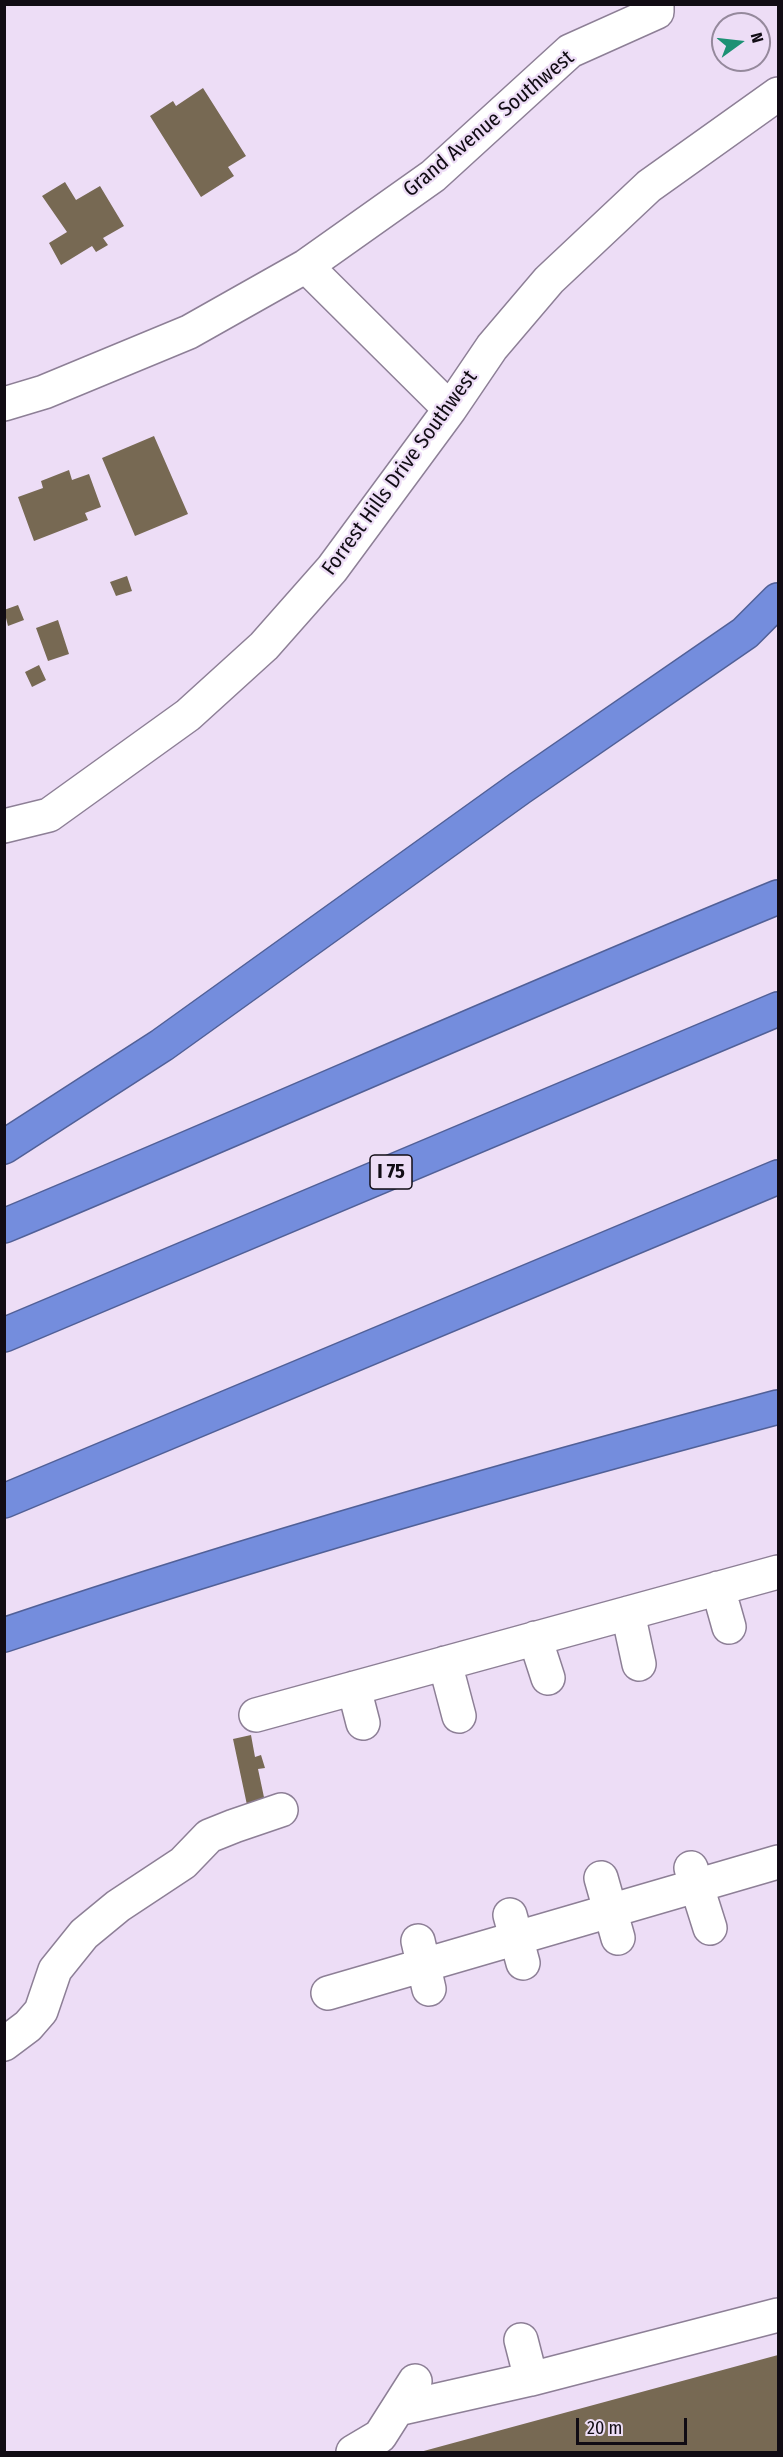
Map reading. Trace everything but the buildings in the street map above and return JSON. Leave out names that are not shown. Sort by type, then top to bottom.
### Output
[{"type":"highway","points":[[4,1146],[162,1045],[520,788],[745,633],[778,600]]},
{"type":"highway","points":[[4,1226],[778,897]]},
{"type":"highway","name":"I 75","points":[[4,1335],[778,1009]]},
{"type":"highway","points":[[4,1501],[778,1177]]},
{"type":"highway","points":[[4,1635],[316,1538],[778,1407]]},
{"type":"street","name":"Grand Avenue Southwest","points":[[4,404],[44,392],[189,332],[306,266],[433,176],[570,51],[657,8]]},
{"type":"street","name":"Forrest Hills Drive Southwest","points":[[4,826],[49,815],[188,715],[264,646],[332,569],[450,409],[492,347],[557,272],[649,186],[778,94]]},
{"type":"street","points":[[306,266],[450,409]]},
{"type":"street","points":[[256,1715],[778,1572]]},
{"type":"street","points":[[718,1588],[729,1627]]},
{"type":"street","points":[[628,1613],[639,1664]]},
{"type":"street","points":[[536,1638],[548,1678]]},
{"type":"street","points":[[445,1663],[459,1716]]},
{"type":"street","points":[[354,1688],[363,1723]]},
{"type":"street","points":[[4,2044],[28,2026],[40,2011],[55,1970],[84,1934],[118,1906],[183,1863],[209,1836],[281,1810]]},
{"type":"street","points":[[328,1993],[516,1939],[614,1925],[693,1877],[778,1862]]},
{"type":"street","points":[[693,1877],[710,1928]]},
{"type":"street","points":[[601,1878],[614,1925]]},
{"type":"street","points":[[398,2409],[531,2379],[626,2340],[720,2319],[778,2315]]},
{"type":"street","points":[[521,2340],[531,2379]]},
{"type":"street","points":[[353,2452],[381,2436],[415,2381]]}]
